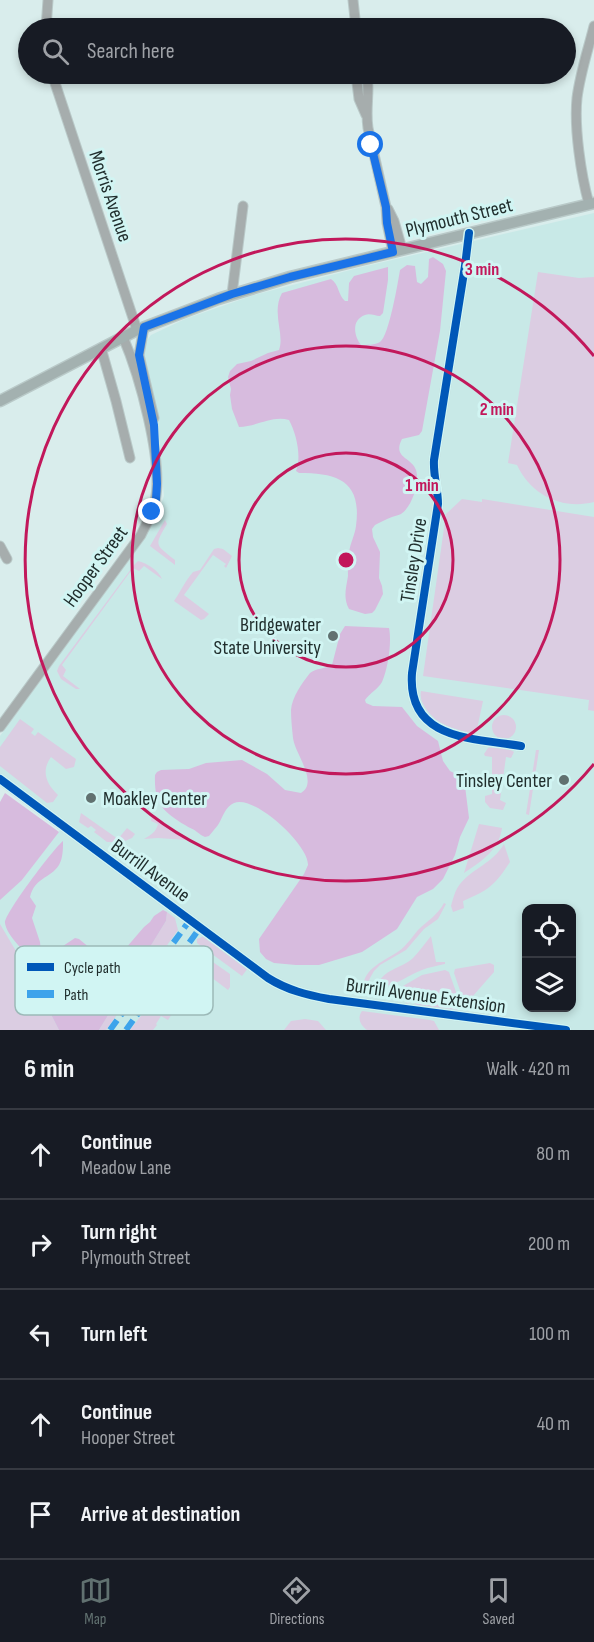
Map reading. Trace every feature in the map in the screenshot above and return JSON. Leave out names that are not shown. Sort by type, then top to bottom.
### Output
[{"type":"main road","name":"Plymouth Street","points":[[0,401],[140,329],[232,294],[290,277],[591,203]]},
{"type":"street","points":[[47,18],[48,0]]},
{"type":"street","points":[[353,0],[355,18]]},
{"type":"street","points":[[591,203],[582,167],[577,99],[594,26]]},
{"type":"street","name":"Morris Avenue","points":[[55,84],[140,329]]},
{"type":"street","points":[[357,84],[386,207],[387,223],[398,250]]},
{"type":"street","points":[[366,115],[369,84]]},
{"type":"street","points":[[232,294],[243,206]]},
{"type":"street","name":"Tinsley Drive","points":[[469,232],[434,460],[438,504],[411,685],[417,707],[427,720],[439,729],[461,737],[521,746]]},
{"type":"street","points":[[140,329],[139,355],[154,418],[155,462]]},
{"type":"street","name":"Hooper Street","points":[[0,727],[141,535],[152,512],[157,484],[150,430],[132,358],[123,337]]},
{"type":"street","points":[[100,348],[130,458]]},
{"type":"street","points":[[0,546],[7,559]]},
{"type":"street","name":"Burrill Avenue","points":[[0,779],[283,987]]},
{"type":"street","name":"Burrill Avenue Extension","points":[[283,987],[329,999],[566,1030]]},
{"type":"shaded area","name":"Bridgewater State University","points":[[594,213],[594,1030],[0,1030],[0,864],[22,880],[66,822],[0,773],[0,736],[137,548],[157,517],[164,496],[158,424],[142,355],[151,335],[185,319],[254,295],[362,267]]},
{"type":"shaded area","points":[[433,257],[443,264],[446,271],[440,331],[422,431],[419,435],[402,439],[399,450],[416,470],[416,487],[405,511],[375,525],[372,529],[380,552],[379,578],[383,594],[375,610],[365,614],[349,609],[346,597],[348,556],[357,511],[351,489],[336,478],[296,471],[297,445],[289,420],[276,419],[239,427],[232,409],[228,377],[237,364],[279,350],[278,308],[282,293],[331,279],[343,299],[348,301],[349,283],[354,276],[388,267],[383,313],[380,316],[369,314],[361,317],[355,328],[361,345],[380,342],[390,320],[400,270],[407,265],[415,266],[417,282],[421,284],[428,277],[429,259]]},
{"type":"shaded area","points":[[538,272],[579,278],[594,277],[594,502],[570,504],[549,498],[530,485],[517,465],[508,463]]},
{"type":"shaded area","points":[[462,499],[482,502],[482,499],[594,517],[594,711],[588,710],[589,700],[423,676],[446,514]]},
{"type":"shaded area","points":[[165,520],[167,524],[159,544],[163,551],[175,560],[175,565],[150,546]]},
{"type":"shaded area","points":[[218,548],[232,556],[226,568],[224,566],[226,564],[213,555],[184,595],[209,614],[201,620],[174,601],[193,572],[200,570],[214,549]]},
{"type":"shaded area","points":[[138,561],[152,568],[162,579],[144,566],[139,571],[133,568],[62,665],[66,670],[63,676],[80,689],[76,689],[61,679],[57,671],[59,666]]},
{"type":"shaded area","points":[[345,626],[389,628],[390,648],[384,677],[365,700],[366,703],[373,706],[402,707],[417,726],[438,741],[443,761],[450,771],[464,778],[469,818],[443,879],[433,889],[417,897],[397,929],[362,952],[319,965],[274,963],[260,952],[259,939],[308,865],[300,846],[279,823],[254,806],[243,802],[231,805],[209,836],[204,837],[170,815],[161,805],[156,793],[155,775],[161,770],[189,769],[206,763],[242,760],[267,774],[285,790],[301,793],[308,782],[293,738],[291,710],[293,700],[310,673],[332,665],[340,634]]},
{"type":"shaded area","points":[[421,691],[483,701],[477,729],[460,732],[441,723],[425,708],[421,699]]},
{"type":"shaded area","points":[[504,715],[509,716],[515,722],[515,732],[509,738],[504,739],[499,738],[493,732],[492,727],[493,722],[499,716]]},
{"type":"shaded area","points":[[20,719],[34,729],[31,733],[35,736],[38,732],[76,759],[74,767],[66,769],[51,757],[48,762],[46,777],[58,795],[53,802],[47,803],[0,766],[0,747]]},
{"type":"shaded area","points":[[488,748],[514,752],[511,758],[506,757],[500,800],[506,803],[503,810],[490,808],[485,802],[485,796],[492,794],[492,757],[484,754]]},
{"type":"shaded area","points":[[536,750],[539,750],[529,815],[526,814]]},
{"type":"shaded area","points":[[5,793],[59,832],[22,880],[0,900],[0,802]]},
{"type":"shaded area","points":[[81,813],[118,839],[127,828],[135,834],[132,838],[118,844],[107,842],[94,832],[96,830],[91,826],[88,828],[79,822]]},
{"type":"shaded area","points":[[152,815],[186,840],[144,839],[153,833],[158,824],[151,821]]},
{"type":"shaded area","points":[[479,824],[502,828],[500,836],[489,854],[464,873]]},
{"type":"shaded area","points":[[63,841],[59,865],[35,886],[30,897],[36,906],[32,918],[40,946],[19,946],[6,928],[7,917]]},
{"type":"shaded area","points":[[504,844],[510,862],[500,876],[491,886],[463,901],[464,908],[453,912],[451,906],[460,884],[494,856]]},
{"type":"shaded area","points":[[444,903],[446,904],[438,919],[424,929],[406,950],[380,965],[374,971],[365,991],[363,990],[366,976],[370,971],[402,949]]},
{"type":"shaded area","points":[[163,910],[167,912],[166,921],[151,946],[128,946],[150,922]]},
{"type":"shaded area","points":[[167,912],[175,918],[178,930],[166,946],[151,946],[166,921]]},
{"type":"shaded area","points":[[0,924],[15,949],[15,1015],[51,1015],[59,1030],[0,1030]]},
{"type":"shaded area","points":[[204,936],[248,968],[242,976],[213,955],[213,946],[201,946],[197,943],[197,939]]},
{"type":"shaded area","points":[[431,936],[436,962],[445,962],[445,964],[416,972],[395,983],[377,987],[383,976],[413,958]]},
{"type":"shaded area","points":[[75,938],[88,946],[63,946]]},
{"type":"shaded area","points":[[213,962],[230,974],[228,990],[213,979]]},
{"type":"shaded area","points":[[490,963],[494,965],[494,972],[465,1005],[454,973],[455,969]]},
{"type":"shaded area","points":[[445,970],[449,972],[461,1006],[459,1010],[417,1005],[412,1002],[406,1004],[407,998],[400,997],[403,986],[422,975]]},
{"type":"shaded area","points":[[362,1011],[430,1020],[434,1021],[439,1030],[367,1030],[360,1021]]},
{"type":"shaded area","points":[[51,1015],[108,1015],[99,1030],[59,1030]]},
{"type":"shaded area","points":[[108,1015],[117,1015],[106,1030],[99,1030]]},
{"type":"shaded area","points":[[142,1015],[171,1015],[168,1020],[161,1016],[153,1030],[130,1030]]},
{"type":"shaded area","points":[[305,1019],[318,1021],[326,1030],[284,1030],[291,1021]]},
{"type":"marked path","points":[[171,946],[187,924]]},
{"type":"marked path","points":[[187,946],[197,932]]},
{"type":"marked path","points":[[110,1030],[121,1015]]},
{"type":"marked path","points":[[126,1030],[137,1015]]},
{"type":"cycle path","points":[[469,233],[434,460],[438,504],[412,673],[413,695],[420,712],[431,723],[446,732],[483,741],[521,746]]},
{"type":"cycle path","points":[[0,779],[268,978],[282,986],[329,999],[566,1030]]},
{"type":"place","name":"Bridgewater State University","points":[[333,636]]},
{"type":"place","name":"Tinsley Center","points":[[564,780]]},
{"type":"place","name":"Moakley Center","points":[[91,798]]},
{"type":"route","points":[[152,512],[157,484],[154,418],[139,355],[144,327],[232,294],[290,277],[393,252],[386,207],[371,145]]}]
